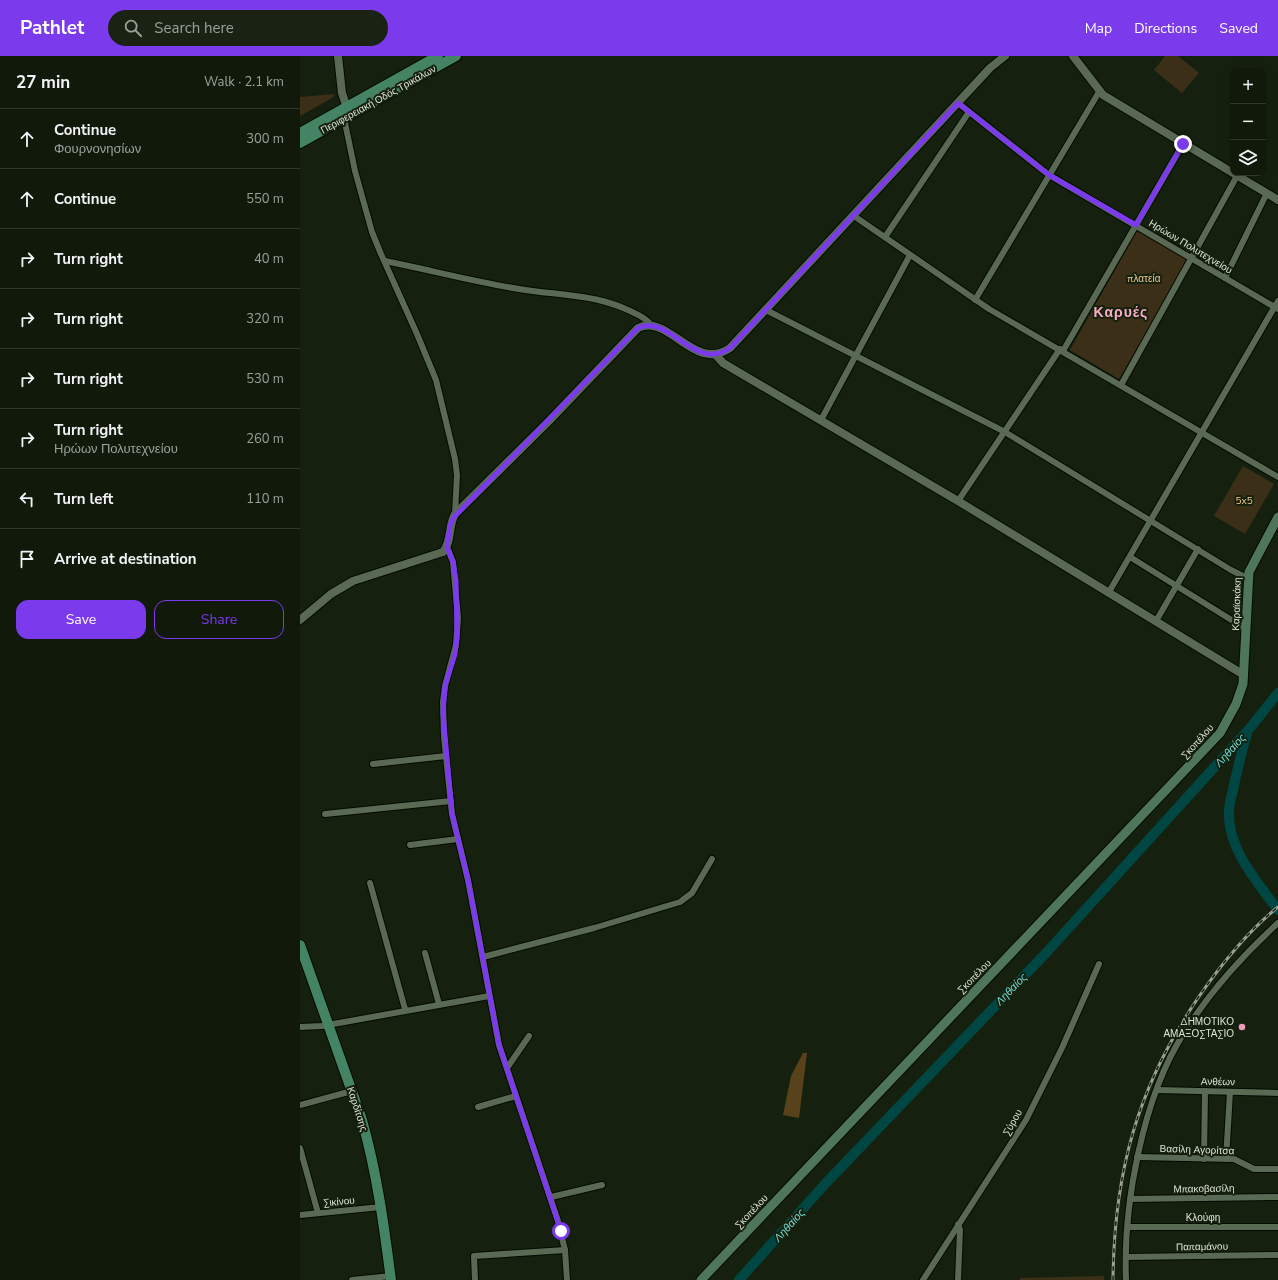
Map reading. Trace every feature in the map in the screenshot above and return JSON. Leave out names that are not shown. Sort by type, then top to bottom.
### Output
[{"type":"main road","name":"Περιφερειακή Οδός Τρικάλων","points":[[300,133],[438,56]]},
{"type":"main road","name":"Περιφερειακή Οδός Τρικάλων","points":[[300,143],[456,56]]},
{"type":"main road","name":"Καραϊσκάκη","points":[[1244,675],[1247,578],[1253,561],[1278,517]]},
{"type":"main road","name":"Σκοπέλου","points":[[701,1280],[1214,739],[1236,704],[1244,675]]},
{"type":"main road","name":"Καρδίτσης","points":[[300,945],[329,1024],[369,1145],[381,1207],[391,1278]]},
{"type":"street","points":[[338,56],[342,93],[347,108]]},
{"type":"street","points":[[567,1280],[565,1250],[561,1231],[495,1030],[483,957],[451,801],[446,756],[443,702],[445,686],[456,645],[458,618],[453,562],[447,547],[450,525],[455,514],[549,421],[632,333],[642,326],[658,328],[700,352],[716,355],[730,348],[990,68],[1005,56]]},
{"type":"street","points":[[1073,56],[1099,92],[1230,172]]},
{"type":"street","points":[[975,300],[1099,92]]},
{"type":"street","name":"Ηρώων Πολυτεχνείου","points":[[958,103],[1049,175],[1276,308]]},
{"type":"street","points":[[885,238],[968,112]]},
{"type":"street","points":[[344,118],[358,185],[372,232],[436,380],[455,459],[457,475],[455,514]]},
{"type":"street","points":[[958,501],[1062,350],[1183,144]]},
{"type":"street","points":[[1121,385],[1237,176],[1278,200]]},
{"type":"street","points":[[1225,278],[1266,193]]},
{"type":"street","points":[[854,216],[975,300],[1278,477]]},
{"type":"street","points":[[822,420],[910,255]]},
{"type":"street","points":[[385,262],[456,278],[520,289],[601,300],[637,315],[648,322],[651,326]]},
{"type":"street","points":[[1109,592],[1276,308],[1278,301]]},
{"type":"street","points":[[766,310],[1005,432],[1150,521],[1247,578]]},
{"type":"street","points":[[716,355],[723,363],[958,501],[1244,675]]},
{"type":"street","points":[[300,620],[331,594],[353,581],[370,574],[437,556],[447,547]]},
{"type":"street","points":[[1156,621],[1198,549]]},
{"type":"street","points":[[1130,557],[1246,629]]},
{"type":"street","points":[[373,764],[446,756]]},
{"type":"street","points":[[325,814],[451,801]]},
{"type":"street","points":[[410,845],[458,840]]},
{"type":"street","points":[[483,957],[594,928],[680,902],[692,893],[712,859]]},
{"type":"street","points":[[370,883],[405,1009]]},
{"type":"street","points":[[1126,1280],[1130,1199],[1138,1157],[1157,1090],[1175,1048],[1204,1002],[1234,966],[1276,925]]},
{"type":"street","points":[[425,953],[439,1004]]},
{"type":"street","name":"Σύρου","points":[[923,1280],[1026,1120],[1062,1048],[1099,964]]},
{"type":"street","points":[[300,1027],[329,1024],[405,1009],[489,996]]},
{"type":"street","points":[[507,1068],[529,1036]]},
{"type":"street","name":"Ανθέων","points":[[1157,1090],[1278,1094]]},
{"type":"street","points":[[300,1105],[352,1091]]},
{"type":"street","points":[[1204,1159],[1205,1091]]},
{"type":"street","points":[[1226,1159],[1230,1092]]},
{"type":"street","points":[[478,1107],[516,1096]]},
{"type":"street","points":[[300,1148],[318,1213]]},
{"type":"street","name":"Βασίλη Αγορίτσα","points":[[1138,1157],[1234,1159],[1248,1167],[1259,1170],[1278,1169]]},
{"type":"street","points":[[550,1197],[602,1185]]},
{"type":"street","name":"Μπακοβασίλη","points":[[1130,1199],[1278,1196]]},
{"type":"street","name":"Σικίνου","points":[[300,1215],[381,1207]]},
{"type":"street","points":[[958,1224],[960,1230],[958,1280]]},
{"type":"street","name":"Κλούφη","points":[[1128,1227],[1278,1227]]},
{"type":"street","points":[[476,1280],[474,1256],[565,1250]]},
{"type":"street","name":"Παπαμάνου","points":[[1126,1257],[1278,1255]]},
{"type":"street","points":[[352,1280],[391,1278]]},
{"type":"green space","points":[[1165,56],[1178,56],[1199,73],[1182,93],[1154,70]]},
{"type":"green space","points":[[335,94],[332,98],[300,116],[300,97]]},
{"type":"green space","name":"πλατεία","points":[[1137,231],[1188,260],[1119,379],[1070,350]]},
{"type":"green space","name":"5x5","points":[[1243,466],[1274,484],[1245,534],[1214,516]]},
{"type":"green space","points":[[1104,1276],[1104,1280],[1020,1280],[1020,1278]]},
{"type":"shaded area","points":[[803,1053],[807,1053],[799,1118],[783,1115],[791,1076]]},
{"type":"waterway","name":"Ληθαίος","points":[[739,1280],[826,1183],[1046,953],[1250,728],[1278,693]]},
{"type":"waterway","points":[[1247,734],[1230,803],[1230,825],[1233,838],[1245,864],[1278,910]]},
{"type":"railway","points":[[1113,1280],[1114,1240],[1118,1202],[1125,1166],[1134,1130],[1145,1096],[1160,1062],[1200,995],[1218,971],[1246,937],[1278,907]]},
{"type":"place","name":"ΔΗΜΟΤΙΚΟ ΑΜΑΞΟΣΤΑΣΙΟ","points":[[1242,1027]]},
{"type":"district","name":"Καρυές","points":[[1121,312]]},
{"type":"route","points":[[561,1231],[495,1030],[468,880],[452,814],[449,771],[444,737],[443,702],[445,686],[455,654],[457,637],[458,618],[456,581],[452,556],[447,547],[450,525],[455,514],[549,421],[638,328],[647,325],[655,326],[693,349],[708,355],[720,354],[730,348],[958,103],[1040,169],[1136,225],[1183,144]]}]
